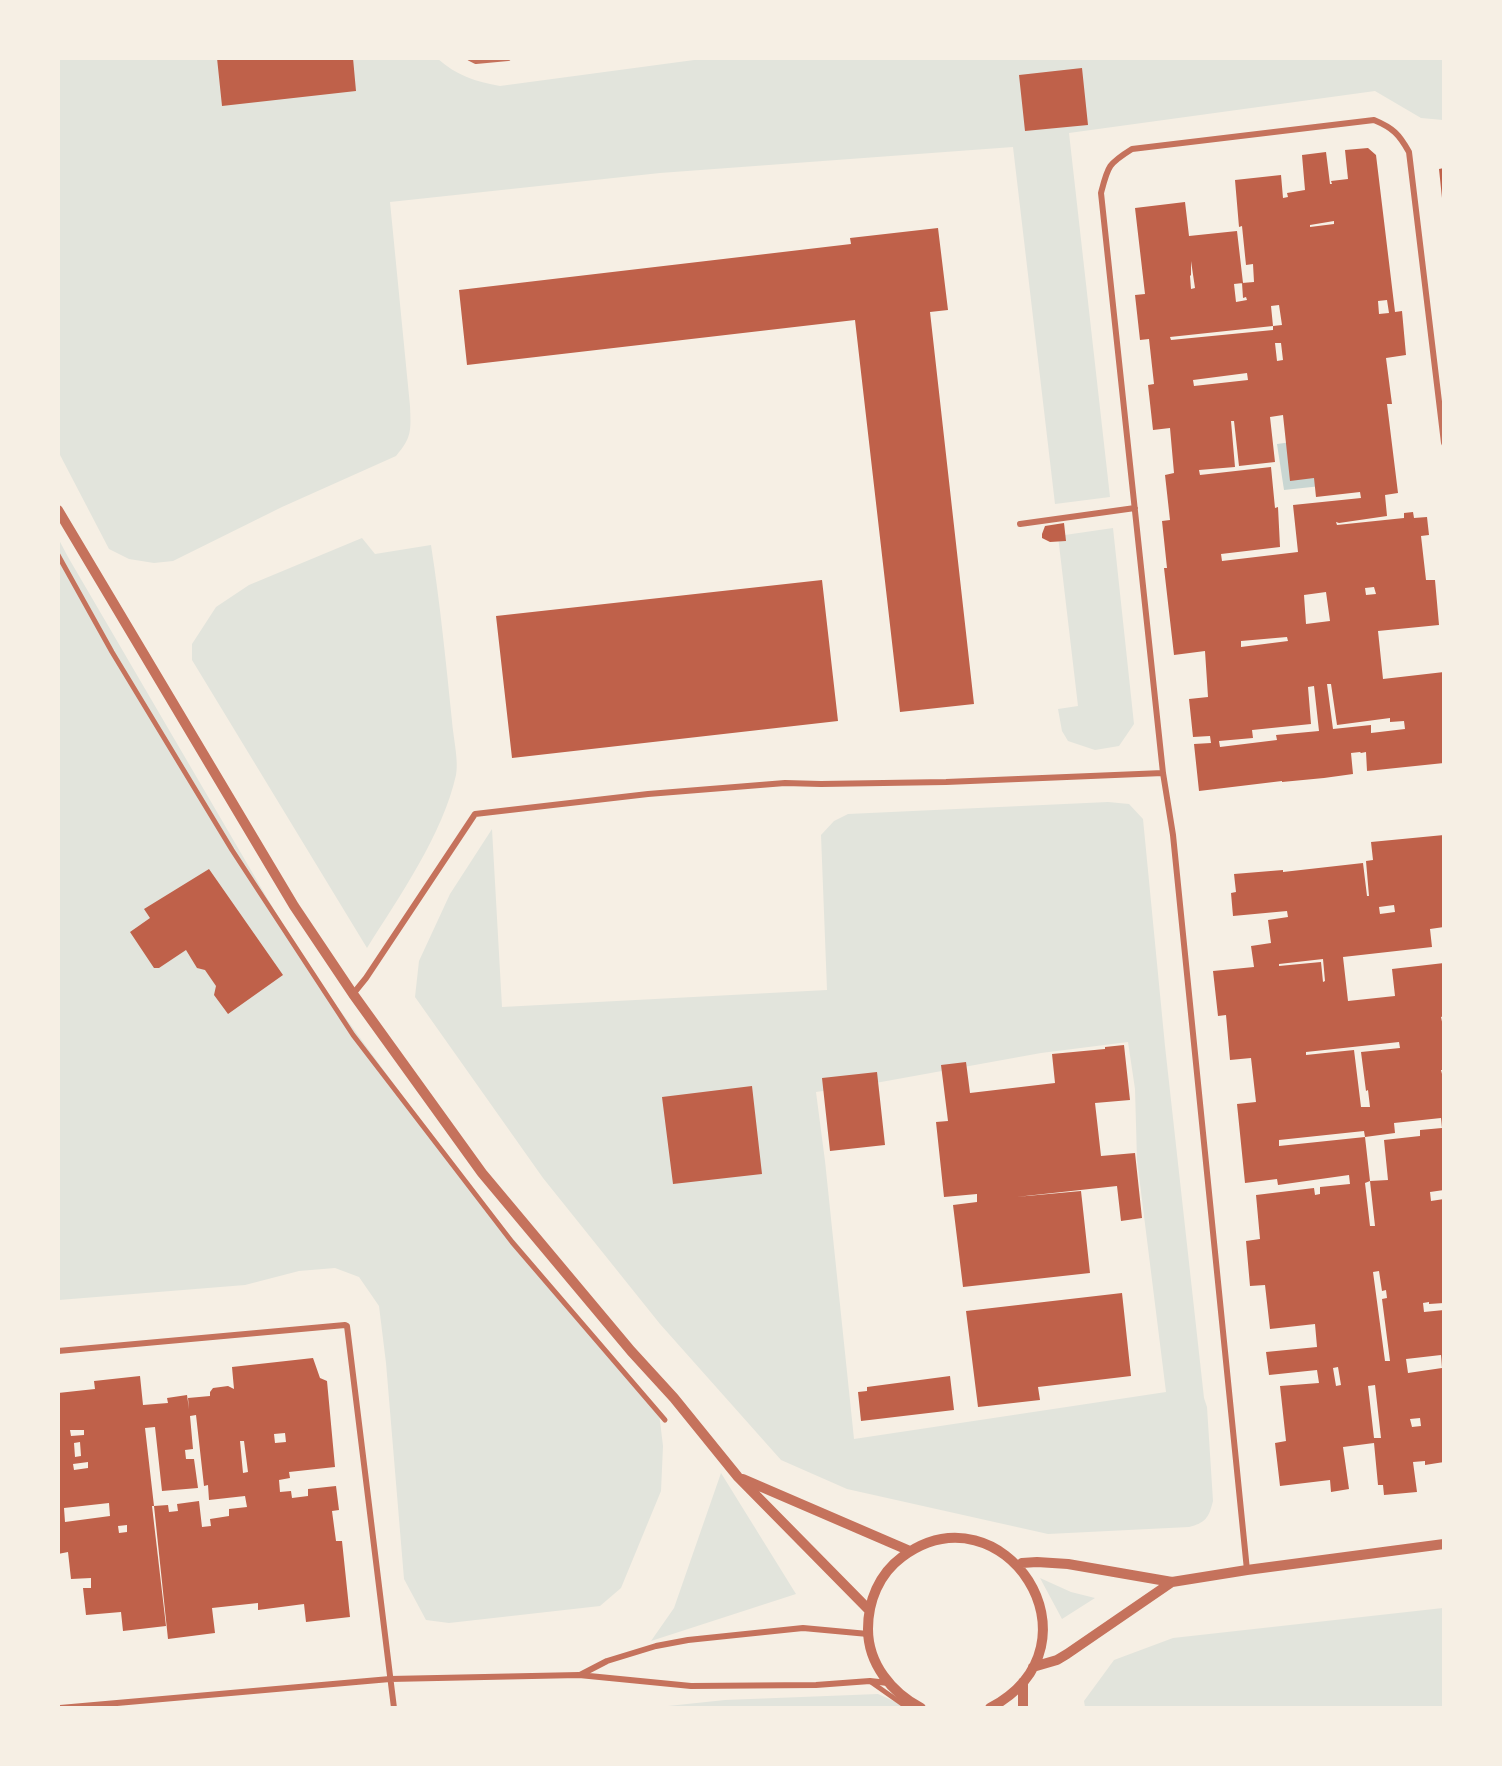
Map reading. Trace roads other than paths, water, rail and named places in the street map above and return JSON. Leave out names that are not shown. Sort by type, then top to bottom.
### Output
[{"type":"street","points":[[470,58],[476,61],[508,58]]},
{"type":"street","points":[[1247,1570],[1173,835],[1163,773],[1101,193],[1106,173],[1114,160],[1132,149],[1374,120],[1388,126],[1400,136],[1409,152],[1443,443]]},
{"type":"street","points":[[1020,524],[1135,508]]},
{"type":"street","points":[[58,510],[294,906],[353,994],[482,1173],[631,1351],[674,1398],[738,1477],[869,1610]]},
{"type":"street","points":[[58,555],[112,652],[232,850],[353,1035],[512,1242],[665,1420]]},
{"type":"street","points":[[353,994],[475,814],[785,783],[946,782],[1163,773]]},
{"type":"street","points":[[58,1352],[346,1325],[350,1339],[393,1707]]},
{"type":"street","points":[[738,1477],[910,1551]]},
{"type":"street","points":[[921,1707],[908,1701],[888,1683],[874,1660],[868,1634],[869,1610],[877,1587],[900,1558],[928,1543],[947,1539],[967,1539],[986,1544],[1003,1553],[1018,1566],[1034,1588],[1042,1614],[1043,1633],[1040,1650],[1033,1667],[1009,1697],[990,1707]]},
{"type":"street","points":[[1018,1566],[1022,1563],[1037,1562],[1068,1564],[1172,1582],[1443,1544]]},
{"type":"street","points":[[1033,1667],[1057,1660],[1067,1654],[1172,1582]]},
{"type":"street","points":[[579,1675],[608,1661],[656,1646],[688,1640],[803,1628],[868,1634]]},
{"type":"street","points":[[60,1707],[390,1679],[579,1675],[691,1686],[816,1685],[870,1681],[888,1683]]},
{"type":"street","points":[[870,1681],[908,1707]]},
{"type":"street","points":[[1023,1682],[1023,1707]]}]
